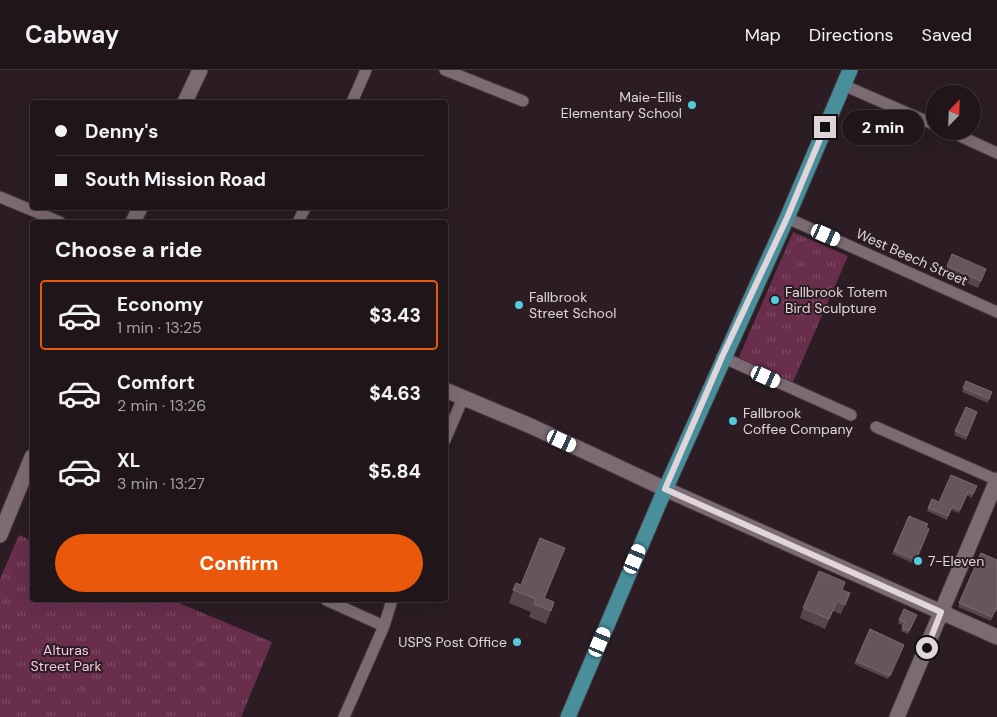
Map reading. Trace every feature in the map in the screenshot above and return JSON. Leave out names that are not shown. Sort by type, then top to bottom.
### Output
[{"type":"main road","points":[[186,100],[200,70]]},
{"type":"main road","points":[[568,717],[722,357],[787,218],[850,70]]},
{"type":"main road","points":[[448,391],[533,427],[665,489],[997,637]]},
{"type":"main road","points":[[0,535],[30,462]]},
{"type":"main road","points":[[897,717],[997,480]]},
{"type":"street","points":[[353,100],[366,70]]},
{"type":"street","points":[[445,70],[523,101]]},
{"type":"street","points":[[843,85],[926,121]]},
{"type":"street","points":[[970,140],[997,152]]},
{"type":"street","points":[[0,197],[30,210]]},
{"type":"street","points":[[31,210],[55,220]]},
{"type":"street","name":"West Beech Street","points":[[787,218],[997,312]]},
{"type":"street","points":[[722,357],[852,415]]},
{"type":"street","points":[[448,433],[463,398]]},
{"type":"street","points":[[876,426],[997,480]]},
{"type":"street","points":[[330,602],[384,626]]},
{"type":"street","points":[[344,717],[384,626],[391,602]]},
{"type":"green space","points":[[793,232],[848,256],[793,382],[738,359]]},
{"type":"green space","name":"Alturas Street Park","points":[[19,535],[30,540],[30,602],[177,602],[272,642],[241,717],[0,717],[0,579]]},
{"type":"building","points":[[952,254],[986,269],[981,281],[947,266]]},
{"type":"building","points":[[966,381],[992,392],[989,399],[963,388]]},
{"type":"building","points":[[966,407],[977,412],[967,436],[955,431]]},
{"type":"building","points":[[951,475],[977,486],[973,494],[968,492],[960,510],[952,507],[948,516],[928,508],[932,499],[939,502]]},
{"type":"building","points":[[909,516],[928,524],[926,527],[929,529],[916,560],[894,551]]},
{"type":"building","points":[[540,538],[565,548],[544,598],[554,602],[551,611],[534,604],[536,599],[513,590],[516,583],[521,585]]},
{"type":"building","points":[[981,553],[997,560],[997,608],[992,617],[959,603]]},
{"type":"building","points":[[819,571],[845,582],[842,590],[850,593],[845,605],[837,601],[829,619],[803,608]]},
{"type":"building","points":[[904,609],[917,615],[909,631],[902,628],[905,622],[899,620]]},
{"type":"building","points":[[870,629],[904,645],[890,676],[856,661]]},
{"type":"place","name":"Maie-Ellis Elementary School","points":[[692,105]]},
{"type":"place","name":"Fallbrook Totem Bird Sculpture","points":[[775,300]]},
{"type":"place","name":"Fallbrook Street School","points":[[519,305]]},
{"type":"place","name":"Fallbrook Coffee Company","points":[[733,421]]},
{"type":"place","name":"7-Eleven","points":[[918,561]]},
{"type":"place","name":"USPS Post Office","points":[[517,642]]},
{"type":"route","points":[[825,127],[787,218],[722,357],[698,418],[665,489],[941,612],[927,648]]}]
